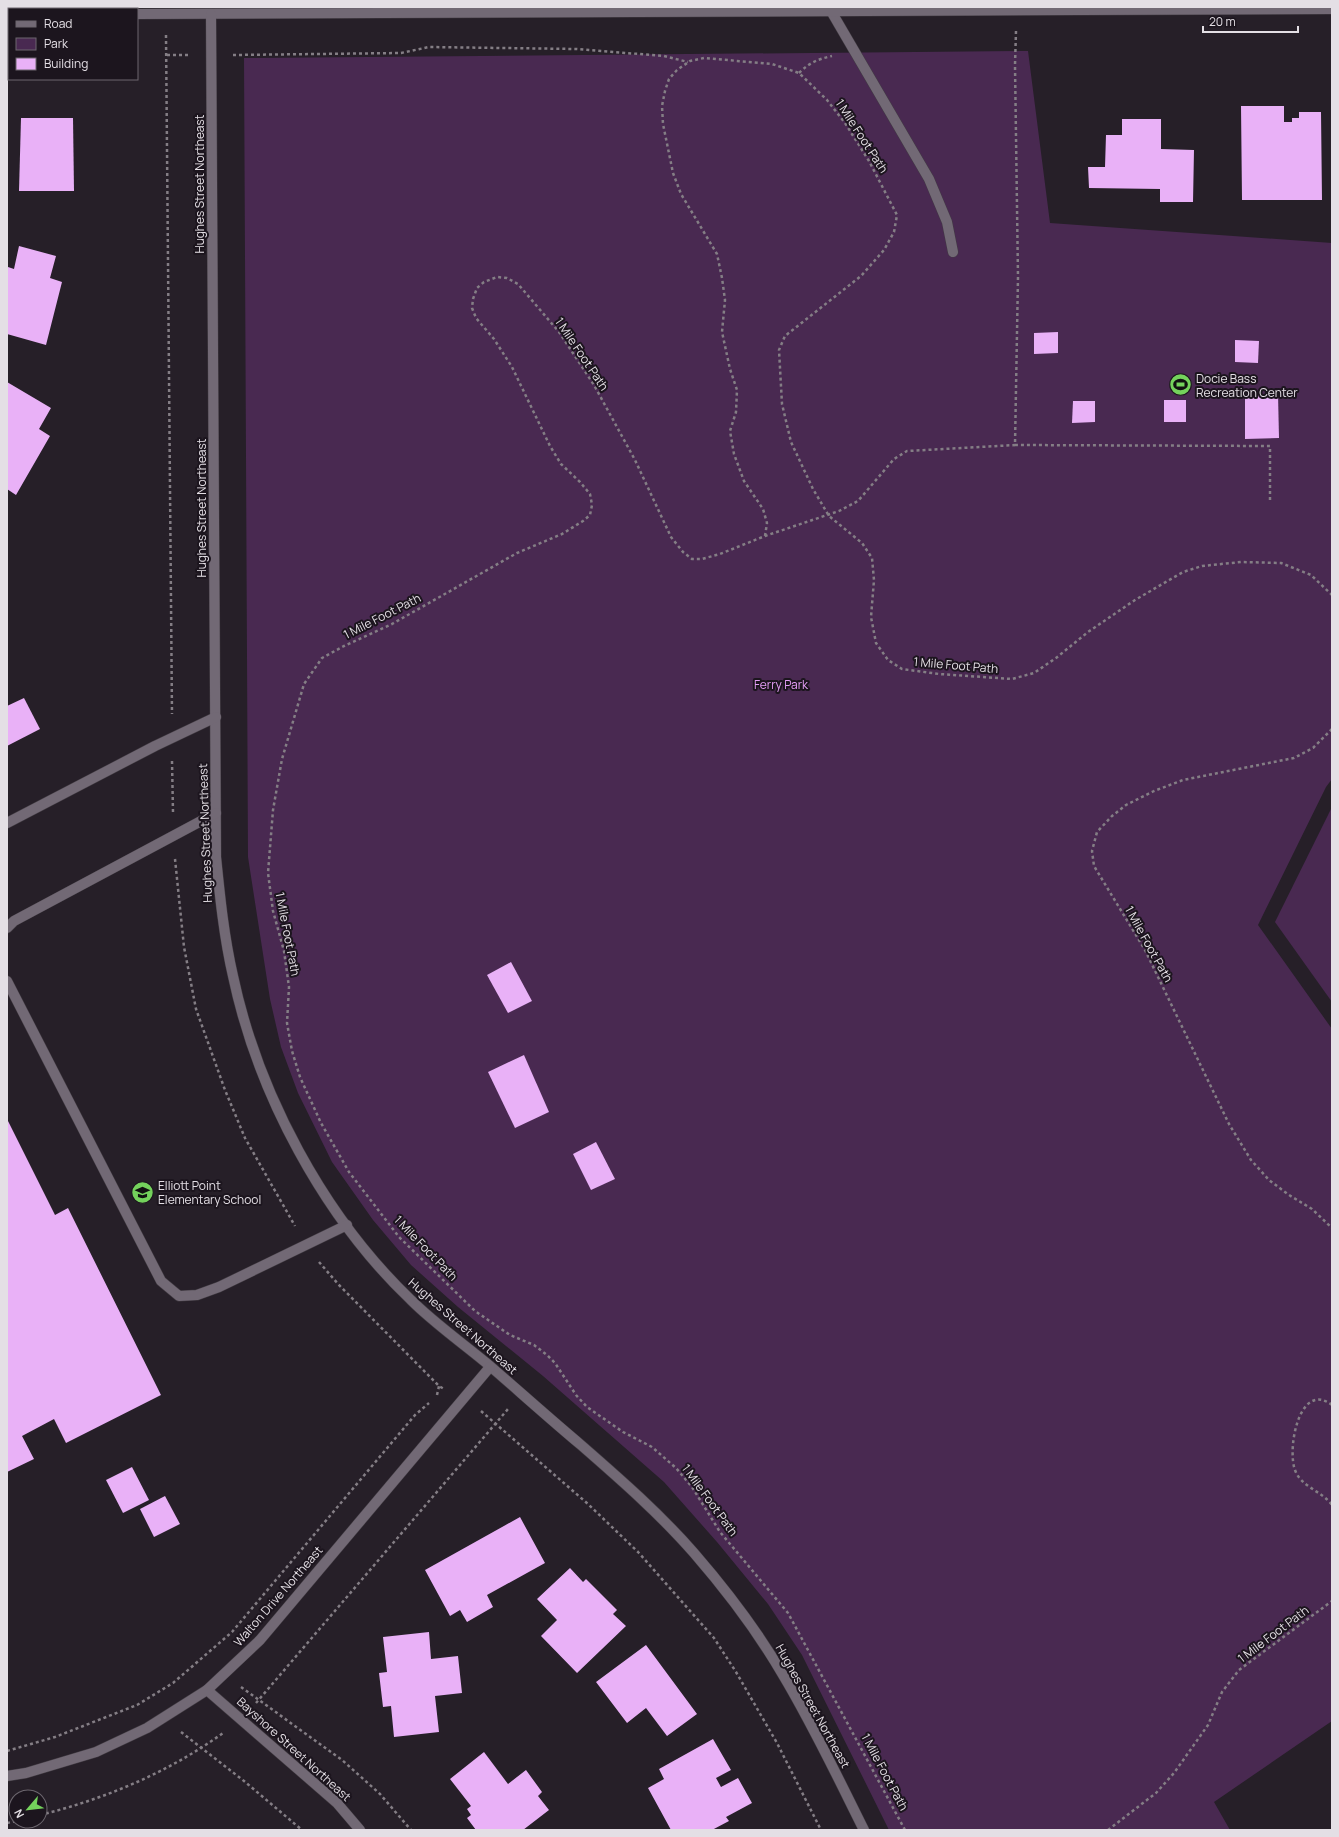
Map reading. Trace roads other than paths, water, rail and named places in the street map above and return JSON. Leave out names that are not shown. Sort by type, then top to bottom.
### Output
[{"type":"street","points":[[138,14],[425,14],[1050,9],[1332,10]]},
{"type":"street","points":[[831,11],[929,179],[947,222],[952,252]]},
{"type":"street","name":"Hughes Street Northeast","points":[[211,14],[216,857],[221,910],[233,978],[251,1042],[270,1092],[299,1150],[336,1212],[376,1264],[411,1301],[490,1366],[633,1490],[694,1552],[739,1608],[782,1673],[825,1751],[864,1830]]},
{"type":"street","points":[[7,823],[216,717]]},
{"type":"street","points":[[7,928],[14,921],[216,813]]},
{"type":"street","points":[[7,980],[161,1281],[179,1296],[197,1295],[219,1287],[346,1225]]},
{"type":"street","name":"Walton Drive Northeast","points":[[7,1776],[26,1773],[96,1752],[147,1728],[207,1690],[260,1640],[490,1366]]},
{"type":"street","name":"Bayshore Street Northeast","points":[[207,1690],[337,1803],[360,1830]]},
{"type":"place","name":"Docie Bass Recreation Center","points":[[1180,385]]},
{"type":"place","name":"Elliott Point Elementary School","points":[[143,1192]]},
{"type":"park label","name":"Ferry Park","points":[[781,684]]}]
